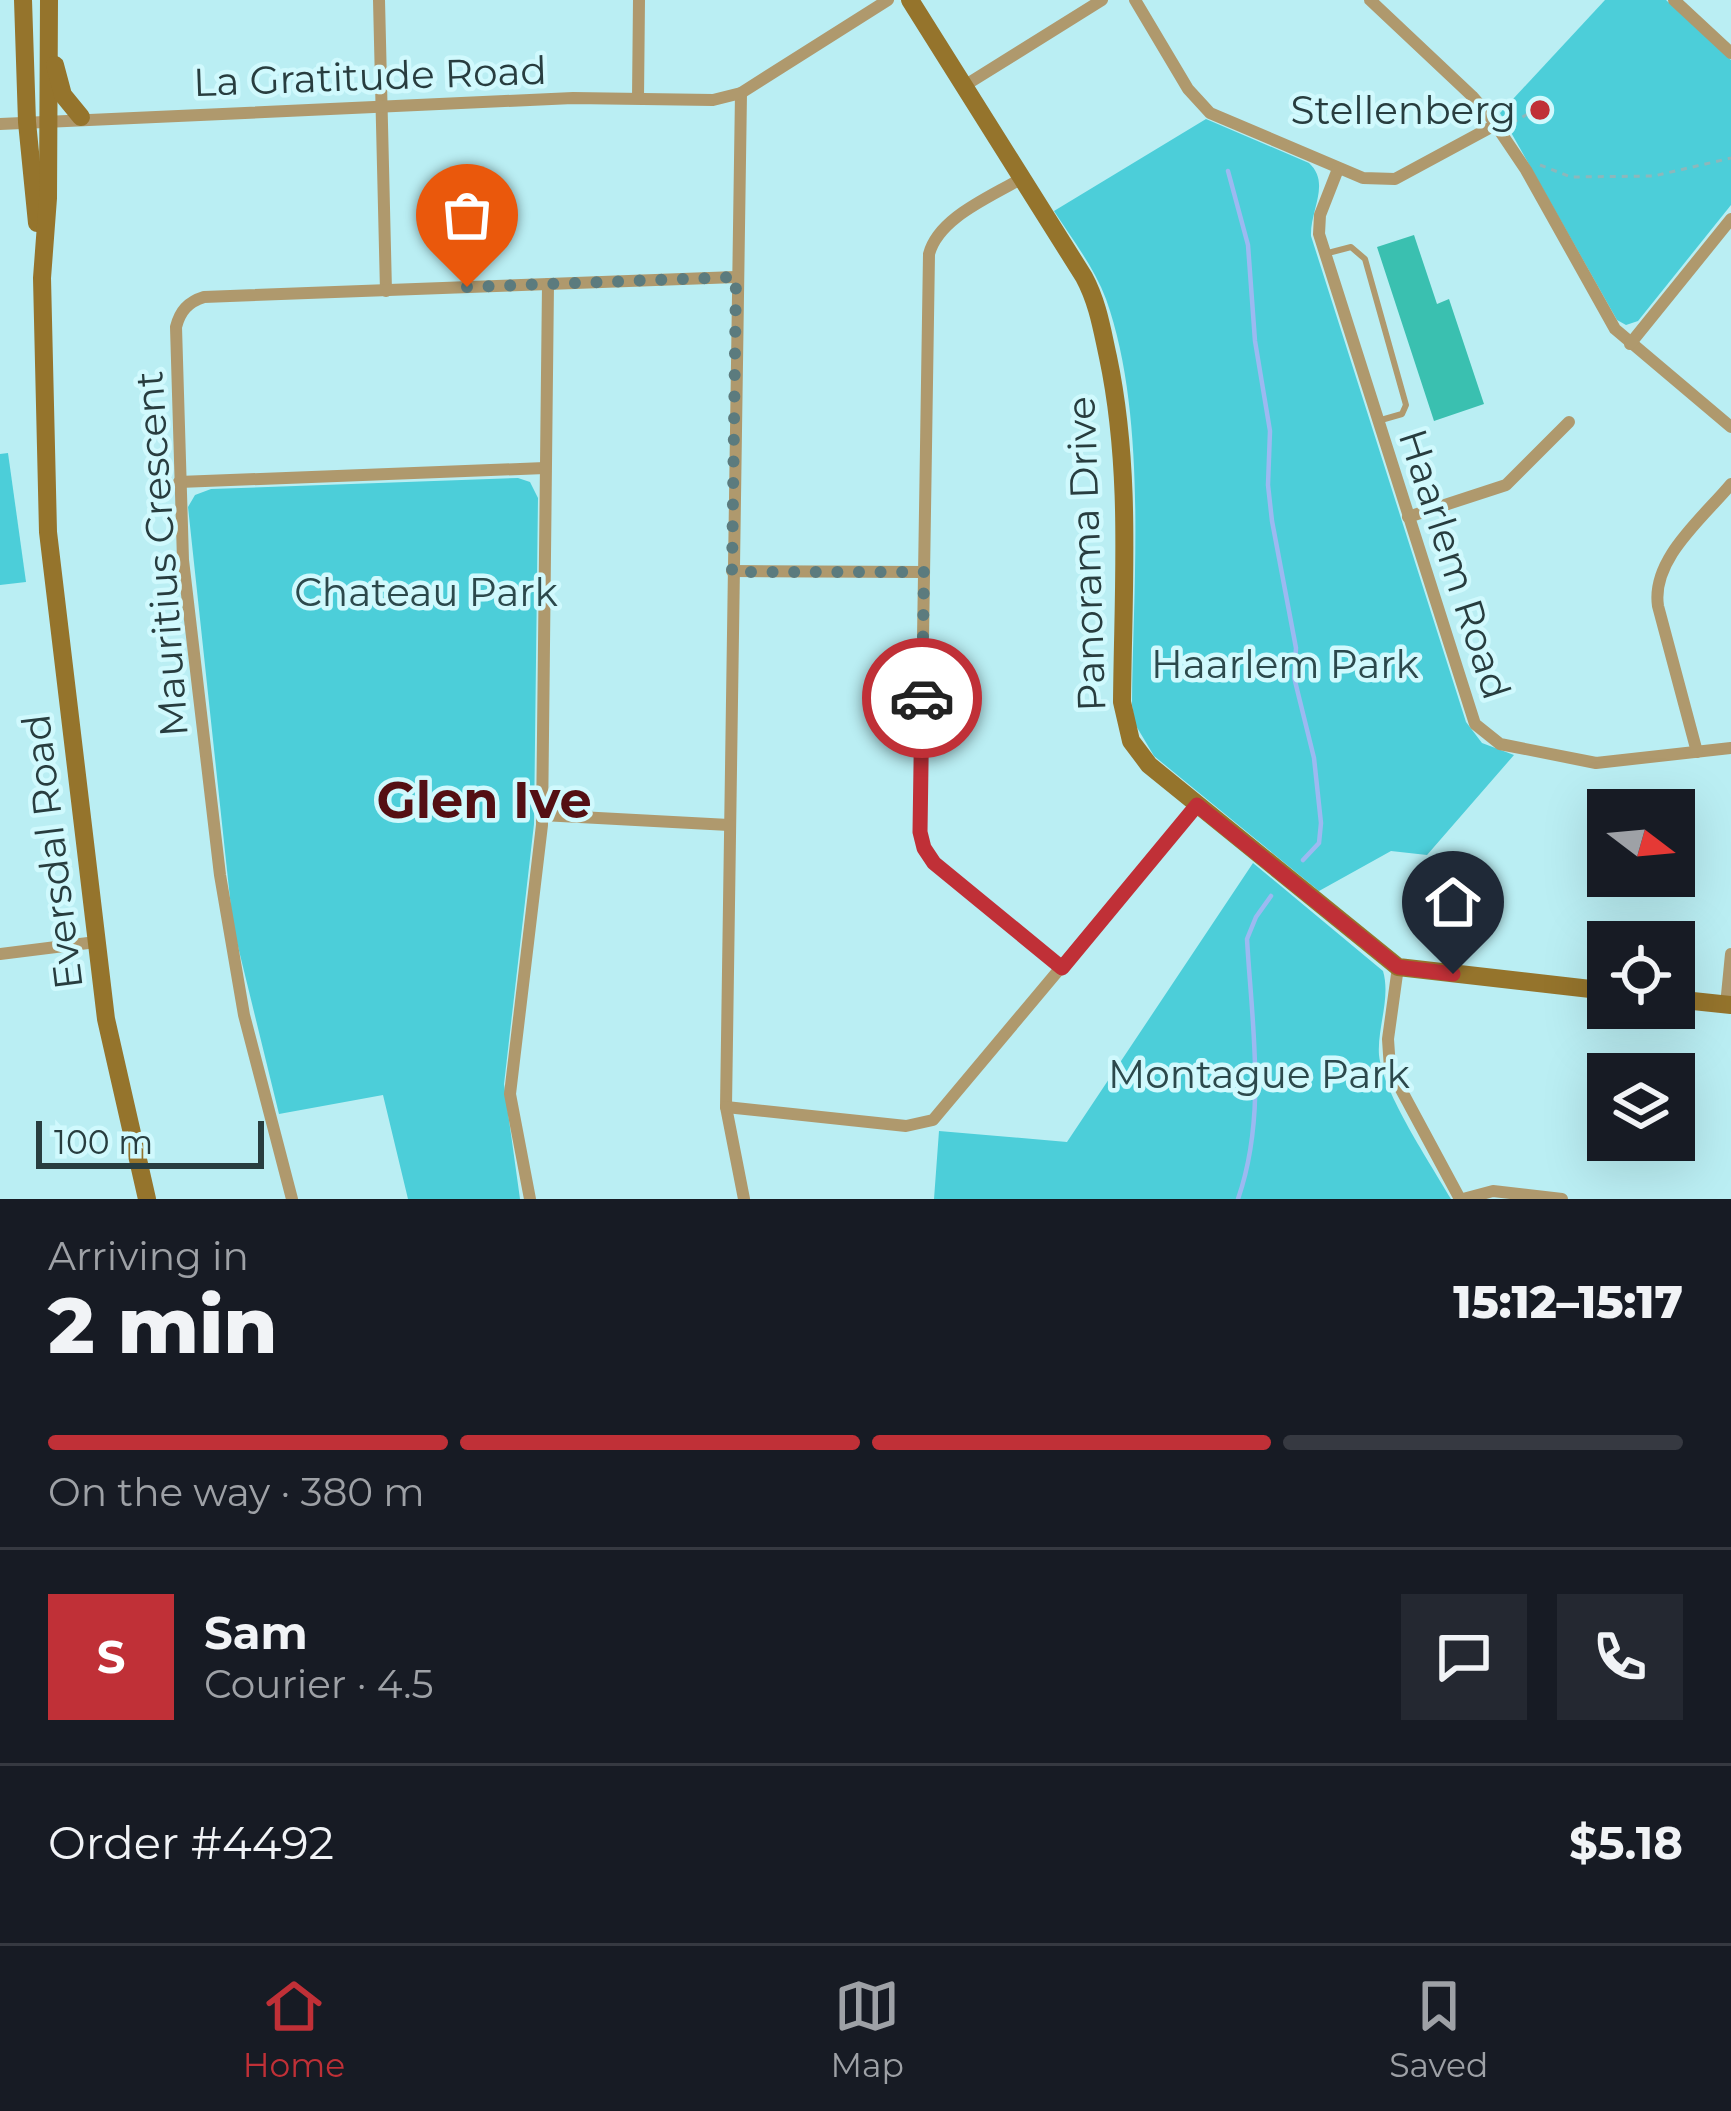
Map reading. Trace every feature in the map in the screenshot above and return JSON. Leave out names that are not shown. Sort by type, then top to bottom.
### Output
[{"type":"main road","name":"Eversdal Road","points":[[23,0],[37,121],[48,532],[114,1068],[147,1199]]},
{"type":"main road","name":"Eversdal Road","points":[[37,121],[50,0]]},
{"type":"main road","points":[[50,0],[58,81],[81,117]]},
{"type":"main road","name":"Panorama Drive","points":[[910,0],[1093,294],[1118,402],[1124,451],[1124,722],[1142,758],[1398,967]]},
{"type":"main road","points":[[1398,967],[1587,989]]},
{"type":"main road","points":[[1695,1001],[1728,1005]]},
{"type":"street","points":[[379,0],[386,291]]},
{"type":"street","points":[[638,98],[639,0]]},
{"type":"street","points":[[744,1199],[726,1107],[741,93],[888,0]]},
{"type":"street","points":[[964,86],[1102,0]]},
{"type":"street","points":[[1135,0],[1188,88],[1210,113],[1338,169],[1371,180],[1395,179],[1497,128]]},
{"type":"street","points":[[1370,0],[1472,96],[1497,128],[1615,329],[1731,428]]},
{"type":"street","points":[[1674,0],[1731,52]]},
{"type":"street","name":"La Gratitude Road","points":[[0,124],[380,106],[713,100],[741,93]]},
{"type":"street","name":"Haarlem Road","points":[[1338,169],[1320,215],[1319,234],[1472,717],[1486,736],[1500,744],[1596,763],[1731,748]]},
{"type":"street","points":[[1022,178],[944,227],[930,248],[920,832],[934,863],[1062,968]]},
{"type":"street","points":[[1630,344],[1731,219]]},
{"type":"street","name":"Mauritius Crescent","points":[[292,1199],[229,947],[183,560],[176,327],[184,308],[204,298],[736,277]]},
{"type":"street","points":[[530,1199],[510,1094],[542,815],[548,284]]},
{"type":"street","points":[[1408,518],[1506,484],[1569,422]]},
{"type":"street","points":[[179,482],[545,468]]},
{"type":"street","points":[[1697,752],[1657,589],[1670,558],[1731,484]]},
{"type":"street","points":[[732,572],[924,572]]},
{"type":"street","points":[[726,1107],[906,1126],[927,1123],[944,1110],[1197,805]]},
{"type":"street","points":[[542,815],[729,825]]},
{"type":"street","points":[[0,953],[96,942]]},
{"type":"street","points":[[1728,1005],[1731,954]]},
{"type":"street","points":[[1398,967],[1390,1070],[1462,1199],[1493,1191],[1562,1199]]},
{"type":"lane","points":[[1325,254],[1351,248],[1365,259],[1406,405],[1400,416],[1378,421]]},
{"type":"path","points":[[1497,128],[1532,112]]},
{"type":"path","points":[[1519,160],[1589,178],[1666,175],[1731,158]]},
{"type":"green space","points":[[1605,0],[1666,0],[1731,60],[1731,205],[1638,321],[1626,325],[1617,320],[1500,113]]},
{"type":"green space","name":"Haarlem Park","points":[[1206,119],[1309,163],[1315,171],[1319,188],[1311,236],[1466,722],[1482,743],[1514,755],[1427,855],[1391,851],[1319,891],[1154,756],[1135,724],[1135,500],[1128,395],[1106,299],[1054,211]]},
{"type":"green space","points":[[8,453],[26,582],[0,585],[0,454]]},
{"type":"green space","name":"Chateau Park","points":[[518,478],[530,482],[538,498],[534,824],[504,1084],[520,1199],[408,1199],[383,1095],[279,1114],[233,926],[188,507],[195,495],[211,489]]},
{"type":"green space","name":"Montague Park","points":[[1253,863],[1383,971],[1382,1071],[1451,1199],[934,1199],[939,1131],[1067,1142]]},
{"type":"building","points":[[1414,235],[1437,304],[1449,299],[1484,404],[1434,421],[1377,247]]},
{"type":"waterway","points":[[1228,171],[1248,245],[1255,341],[1270,431],[1272,521],[1296,648],[1294,677],[1314,758],[1319,843],[1303,860]]},
{"type":"waterway","points":[[1238,1199],[1255,1103],[1247,939],[1271,896]]},
{"type":"way so far","points":[[467,287],[736,277],[732,572],[924,572],[922,698]]},
{"type":"place","name":"Stellenberg","points":[[1540,110]]},
{"type":"district","name":"Glen Ive","points":[[484,800]]},
{"type":"route","points":[[922,698],[920,832],[924,848],[934,863],[1062,968],[1197,805],[1398,967],[1453,974]]}]
